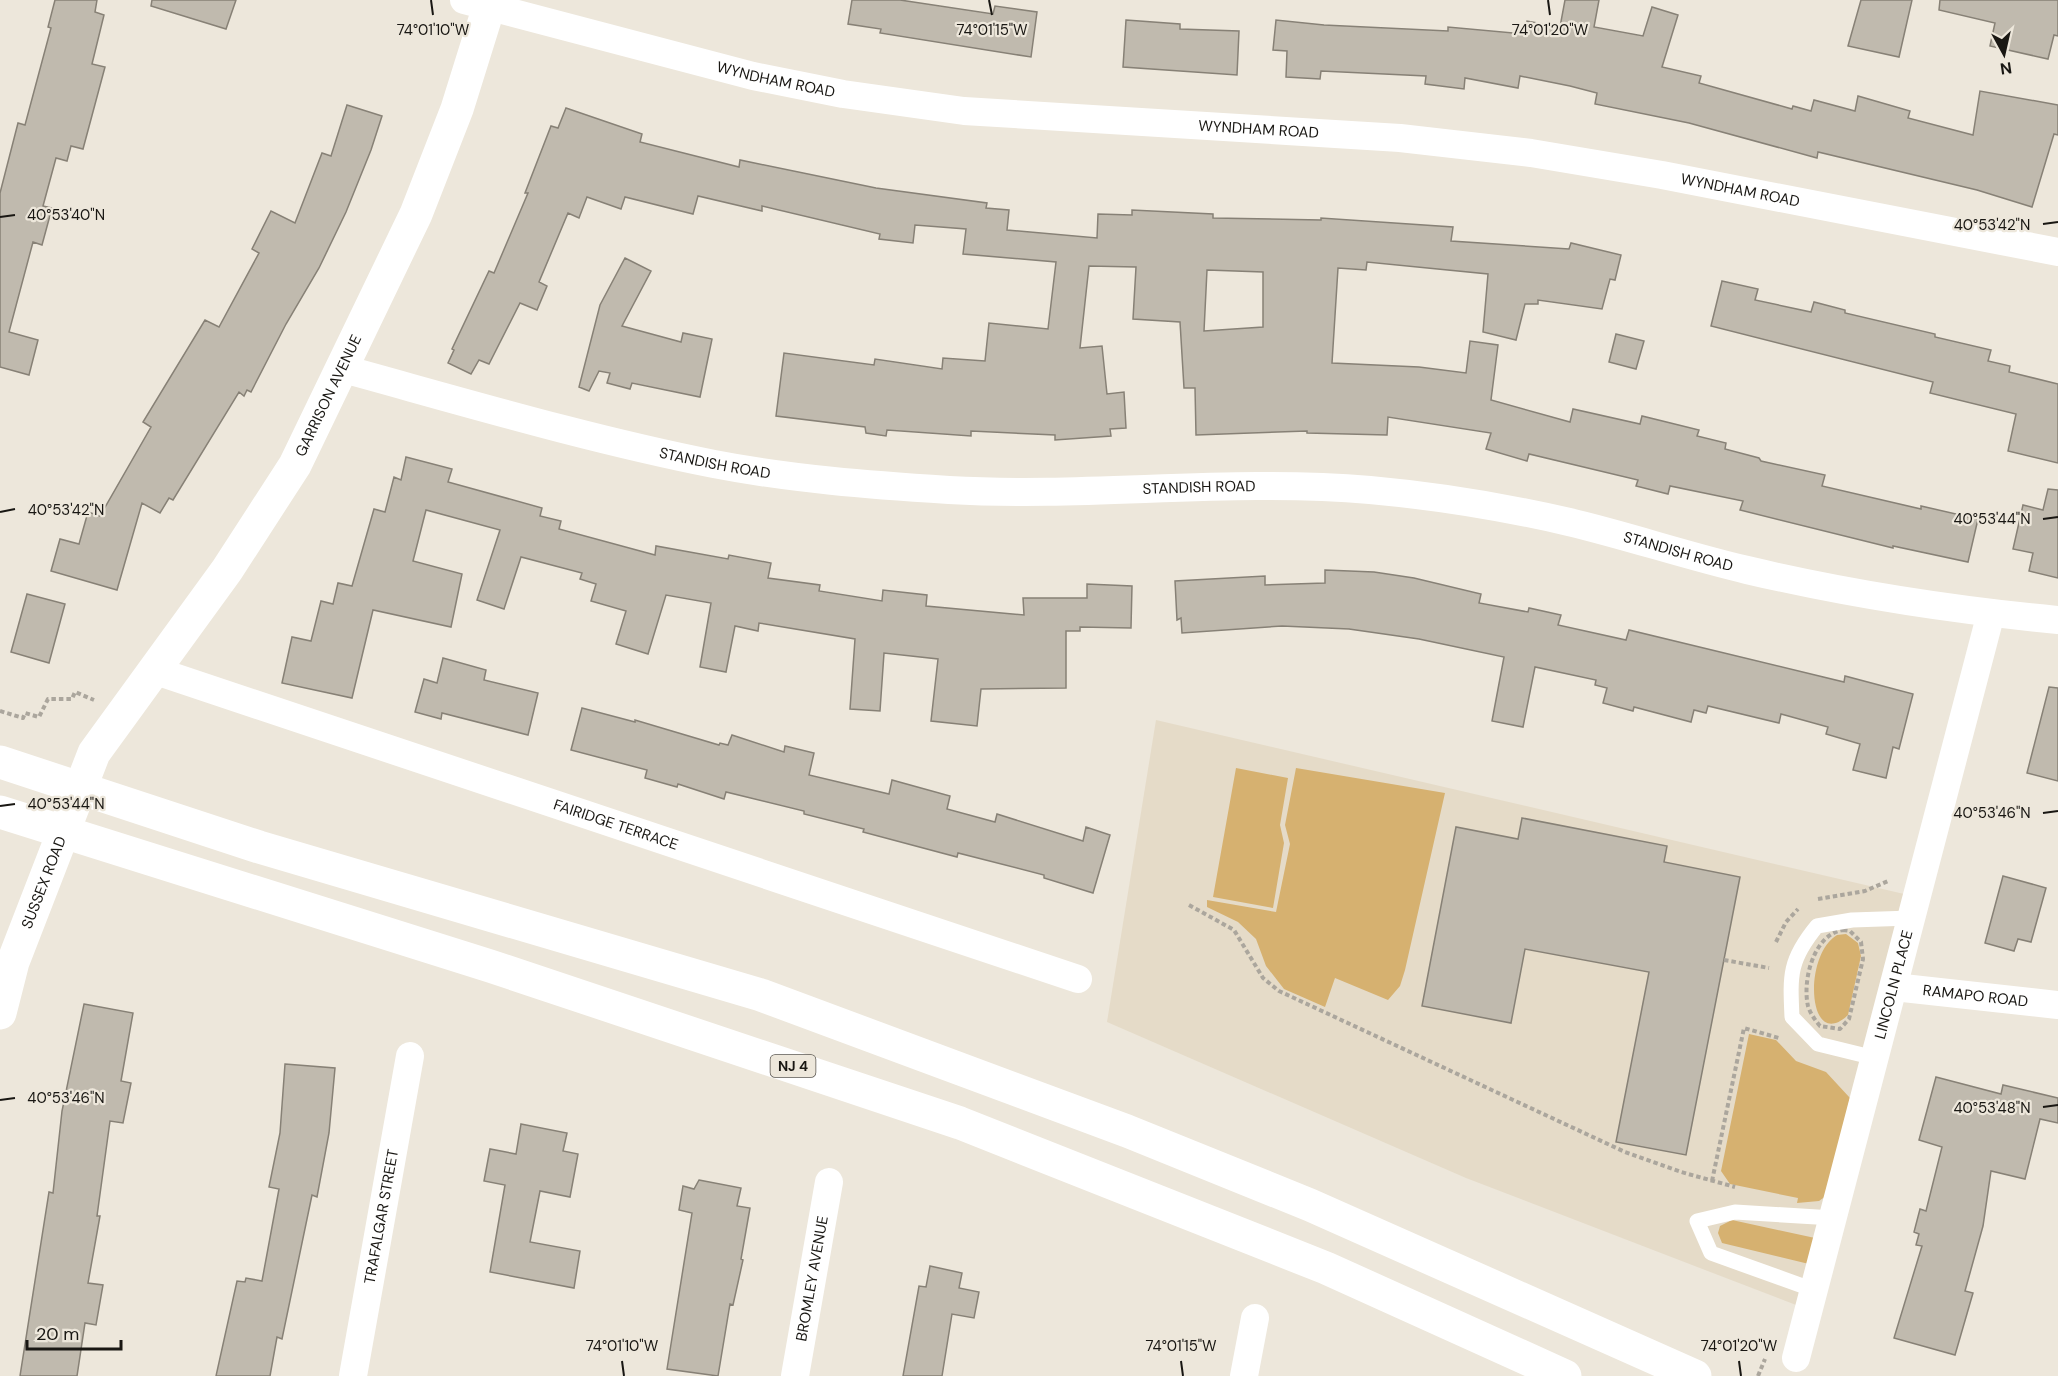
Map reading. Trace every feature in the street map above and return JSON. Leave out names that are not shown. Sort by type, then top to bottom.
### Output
[{"type":"main road","name":"GARRISON AVENUE","points":[[94,753],[231,564],[295,465],[416,214],[457,109],[482,2]]},
{"type":"main road","name":"SUSSEX ROAD","points":[[0,1013],[13,962],[94,753]]},
{"type":"main road","points":[[0,762],[259,847],[761,995],[1105,1122],[1299,1201],[1519,1296],[1695,1376]]},
{"type":"main road","name":"NJ 4","points":[[0,812],[501,970],[960,1123],[1326,1268],[1565,1376]]},
{"type":"street","name":"WYNDHAM ROAD","points":[[482,2],[753,76],[843,94],[964,111],[1400,138],[1531,153],[1662,175],[2058,252]]},
{"type":"street","name":"STANDISH ROAD","points":[[340,368],[601,439],[729,466],[835,482],[954,490],[1043,492],[1243,484],[1369,490],[1469,503],[1568,522],[1755,572],[1844,590],[1991,613],[2058,620]]},
{"type":"street","name":"LINCOLN PLACE","points":[[1796,1358],[1991,613]]},
{"type":"street","name":"FAIRIDGE TERRACE","points":[[153,670],[1078,979]]},
{"type":"street","name":"RAMAPO ROAD","points":[[1894,987],[2058,1005]]},
{"type":"street","name":"TRAFALGAR STREET","points":[[353,1376],[410,1056]]},
{"type":"street","name":"BROMLEY AVENUE","points":[[795,1376],[829,1182]]},
{"type":"street","points":[[1244,1376],[1255,1317]]},
{"type":"lane","points":[[1875,1058],[1818,1044],[1792,1017],[1790,977],[1799,948],[1817,927],[1852,920],[1911,918]]},
{"type":"lane","points":[[1814,1290],[1711,1253],[1697,1221],[1735,1212],[1833,1218]]},
{"type":"path","points":[[0,711],[23,718],[25,712],[39,717],[48,699],[72,699],[75,692],[123,712]]},
{"type":"path","points":[[1811,903],[1832,896],[1865,891],[1886,884],[1891,877]]},
{"type":"path","points":[[1189,904],[1234,930],[1263,978],[1280,991],[1625,1152],[1743,1189]]},
{"type":"path","points":[[1772,952],[1786,922],[1792,914],[1803,907]]},
{"type":"path","points":[[1843,930],[1857,937],[1863,948],[1863,959],[1849,1019],[1840,1029],[1820,1026],[1808,1008],[1806,997],[1809,969],[1823,940],[1834,931],[1843,930]]},
{"type":"path","points":[[1724,960],[1769,968]]},
{"type":"path","points":[[1768,975],[1771,960]]},
{"type":"path","points":[[1712,1181],[1744,1028],[1780,1038]]},
{"type":"path","points":[[1776,1031],[1784,1044]]},
{"type":"shaded area","points":[[1156,720],[1917,897],[1809,1310],[1466,1178],[1107,1022]]},
{"type":"shaded area","points":[[1236,768],[1288,778],[1280,825],[1284,843],[1273,908],[1213,897]]},
{"type":"shaded area","points":[[1296,768],[1445,793],[1405,970],[1400,986],[1388,1000],[1335,978],[1325,1007],[1284,989],[1266,966],[1256,939],[1238,922],[1207,907],[1207,900],[1276,912],[1290,844],[1285,825]]},
{"type":"shaded area","points":[[1846,934],[1858,943],[1861,956],[1848,1015],[1835,1023],[1824,1021],[1818,1012],[1814,997],[1818,962],[1826,946],[1837,935]]},
{"type":"shaded area","points":[[1749,1034],[1776,1040],[1796,1061],[1826,1072],[1850,1098],[1826,1196],[1819,1201],[1797,1203],[1798,1198],[1730,1184],[1721,1171]]},
{"type":"shaded area","points":[[1732,1220],[1815,1238],[1809,1264],[1722,1243],[1718,1233],[1720,1226]]},
{"type":"building","points":[[55,0],[97,0],[95,12],[104,15],[92,64],[105,67],[83,149],[71,146],[67,161],[56,158],[43,206],[52,208],[42,245],[33,242],[9,332],[38,340],[29,375],[0,367],[0,193],[18,123],[25,125],[51,28],[48,27]]},
{"type":"building","points":[[152,0],[236,0],[226,29],[151,6]]},
{"type":"building","points":[[852,0],[900,0],[993,14],[995,6],[1037,12],[1031,57],[880,33],[881,29],[848,24]]},
{"type":"building","points":[[1565,0],[1599,0],[1594,27],[1643,36],[1652,7],[1678,15],[1662,67],[1701,76],[1699,83],[1792,109],[1793,106],[1811,111],[1814,100],[1855,111],[1858,96],[1910,111],[1908,118],[1973,135],[1980,91],[2058,105],[2058,135],[2054,134],[2032,207],[1977,190],[1818,152],[1817,158],[1689,123],[1595,104],[1597,93],[1570,86],[1520,76],[1518,88],[1465,78],[1464,89],[1425,84],[1426,76],[1321,71],[1320,79],[1286,77],[1287,51],[1273,50],[1276,20],[1324,25],[1448,31],[1448,27],[1524,34],[1527,21],[1560,27]]},
{"type":"building","points":[[1861,0],[1912,0],[1899,57],[1848,46]]},
{"type":"building","points":[[1940,0],[2058,0],[2058,36],[2054,35],[2048,59],[1990,46],[1995,23],[1939,10]]},
{"type":"building","points":[[1126,20],[1180,24],[1180,29],[1239,31],[1237,75],[1123,67]]},
{"type":"building","points":[[347,105],[382,116],[371,150],[346,212],[319,268],[286,324],[251,392],[247,390],[244,396],[239,392],[173,500],[169,498],[160,513],[142,503],[117,590],[51,571],[60,539],[79,544],[88,512],[100,516],[151,427],[143,422],[205,320],[219,327],[259,253],[252,249],[271,211],[295,223],[322,153],[331,156]]},
{"type":"building","points":[[566,108],[642,134],[640,142],[739,167],[740,160],[876,188],[987,203],[986,208],[1009,210],[1007,230],[1097,238],[1098,214],[1132,215],[1132,210],[1213,214],[1213,218],[1321,220],[1321,218],[1453,227],[1451,241],[1569,249],[1571,243],[1621,255],[1615,280],[1610,279],[1602,309],[1538,300],[1538,304],[1525,304],[1516,340],[1483,332],[1488,274],[1367,262],[1366,270],[1338,268],[1332,363],[1419,367],[1466,373],[1470,341],[1498,345],[1491,400],[1570,422],[1573,409],[1640,424],[1642,416],[1699,430],[1697,436],[1726,443],[1725,449],[1759,458],[1761,461],[1825,475],[1822,486],[1921,509],[1921,506],[1978,519],[1968,562],[1893,546],[1893,548],[1740,510],[1743,501],[1670,486],[1668,494],[1636,486],[1638,480],[1529,454],[1527,461],[1486,449],[1491,433],[1388,417],[1387,435],[1307,433],[1307,431],[1196,435],[1195,388],[1184,388],[1180,322],[1133,319],[1136,267],[1089,266],[1080,348],[1102,346],[1107,394],[1124,392],[1126,428],[1110,429],[1111,436],[1055,440],[1055,435],[971,431],[971,436],[887,430],[886,436],[866,433],[865,427],[776,416],[784,353],[874,365],[875,359],[942,369],[943,358],[985,361],[989,323],[1048,329],[1056,262],[963,254],[966,229],[915,225],[913,243],[879,239],[880,234],[762,206],[762,211],[698,196],[693,214],[625,197],[621,209],[587,197],[579,218],[568,213],[539,282],[547,286],[537,310],[520,303],[489,364],[479,360],[471,374],[448,363],[454,350],[452,349],[489,271],[494,273],[528,193],[525,193],[551,126],[558,128]],"holes":[[[1207,270],[1263,272],[1263,327],[1204,331]]]},
{"type":"building","points":[[625,258],[651,271],[622,326],[681,342],[683,333],[712,339],[700,397],[632,383],[630,389],[607,383],[610,373],[599,371],[589,391],[579,387],[600,305]]},
{"type":"building","points":[[1722,281],[1758,289],[1755,300],[1811,312],[1814,302],[1845,310],[1845,313],[1991,350],[1988,361],[2010,366],[2009,372],[2058,384],[2058,463],[2008,451],[2016,414],[1930,393],[1933,382],[1711,326]]},
{"type":"building","points":[[1616,334],[1644,341],[1636,369],[1609,362]]},
{"type":"building","points":[[406,457],[452,469],[448,482],[542,508],[540,516],[561,521],[559,529],[655,555],[656,546],[728,559],[729,555],[771,563],[768,578],[820,585],[819,591],[882,601],[883,590],[927,595],[926,606],[1024,615],[1023,598],[1087,598],[1087,584],[1132,586],[1131,628],[1080,627],[1080,631],[1066,631],[1066,688],[981,689],[977,726],[931,721],[938,659],[884,653],[880,711],[850,709],[855,639],[759,623],[758,631],[735,626],[726,672],[700,667],[711,603],[666,595],[648,654],[616,644],[626,611],[591,601],[596,584],[580,579],[582,573],[521,557],[504,609],[477,600],[500,530],[426,510],[413,561],[462,574],[451,627],[373,610],[352,698],[282,683],[292,637],[311,641],[321,601],[333,604],[338,583],[352,586],[374,509],[385,512],[394,477],[401,480]]},
{"type":"building","points":[[2048,489],[2058,490],[2058,578],[2029,571],[2033,553],[2013,549],[2023,505],[2043,510]]},
{"type":"building","points":[[1325,570],[1374,572],[1414,578],[1481,594],[1479,603],[1528,612],[1529,608],[1561,615],[1558,625],[1626,640],[1629,630],[1844,682],[1845,676],[1913,694],[1899,749],[1893,747],[1886,778],[1853,770],[1860,744],[1826,734],[1828,727],[1781,714],[1779,723],[1708,706],[1706,713],[1694,710],[1691,722],[1634,707],[1633,711],[1603,703],[1607,688],[1595,685],[1596,680],[1535,667],[1523,727],[1492,721],[1504,657],[1419,639],[1349,629],[1282,626],[1182,633],[1181,618],[1177,620],[1175,581],[1265,576],[1265,585],[1325,583]]},
{"type":"building","points":[[27,594],[65,604],[49,663],[11,652]]},
{"type":"building","points":[[443,658],[486,670],[484,680],[538,693],[528,735],[442,713],[441,719],[415,712],[424,679],[437,683]]},
{"type":"building","points":[[2049,687],[2058,688],[2058,781],[2027,773]]},
{"type":"building","points":[[582,708],[635,722],[635,720],[719,745],[720,743],[728,745],[732,735],[784,752],[785,746],[814,753],[809,775],[889,794],[892,780],[950,796],[947,809],[995,822],[997,814],[1083,841],[1086,827],[1110,835],[1093,893],[1044,878],[1044,875],[958,853],[957,857],[863,832],[864,829],[804,814],[804,811],[726,792],[724,799],[678,784],[677,787],[645,778],[647,770],[571,750]]},
{"type":"building","points":[[1522,818],[1667,846],[1664,862],[1740,877],[1686,1155],[1616,1142],[1649,972],[1525,949],[1511,1023],[1422,1006],[1456,827],[1518,839]]},
{"type":"building","points":[[2003,876],[2046,888],[2031,942],[2018,939],[2014,951],[1985,943]]},
{"type":"building","points":[[84,1004],[133,1013],[121,1081],[131,1083],[123,1123],[110,1121],[97,1216],[100,1216],[88,1283],[103,1285],[96,1325],[85,1323],[77,1376],[20,1376],[49,1192],[53,1193],[62,1111]]},
{"type":"building","points":[[285,1064],[335,1068],[329,1133],[317,1197],[312,1195],[282,1339],[277,1337],[270,1376],[216,1376],[237,1281],[245,1282],[246,1278],[262,1281],[279,1189],[269,1187],[280,1133]]},
{"type":"building","points":[[1936,1077],[2001,1094],[2003,1085],[2058,1098],[2058,1123],[2040,1119],[2025,1179],[1991,1171],[1983,1226],[1965,1291],[1973,1293],[1955,1355],[1894,1338],[1922,1246],[1916,1245],[1919,1234],[1914,1232],[1920,1209],[1926,1211],[1942,1147],[1919,1140]]},
{"type":"building","points":[[521,1124],[567,1133],[563,1151],[578,1154],[570,1197],[540,1191],[530,1242],[580,1251],[574,1288],[490,1272],[505,1185],[484,1181],[490,1149],[516,1154]]},
{"type":"building","points":[[699,1180],[741,1188],[737,1206],[750,1208],[741,1259],[743,1260],[733,1305],[730,1304],[718,1376],[667,1369],[692,1213],[679,1210],[683,1186],[694,1189]]},
{"type":"building","points":[[930,1266],[962,1273],[959,1288],[979,1292],[974,1318],[952,1314],[942,1376],[903,1376],[919,1286],[926,1287]]}]
